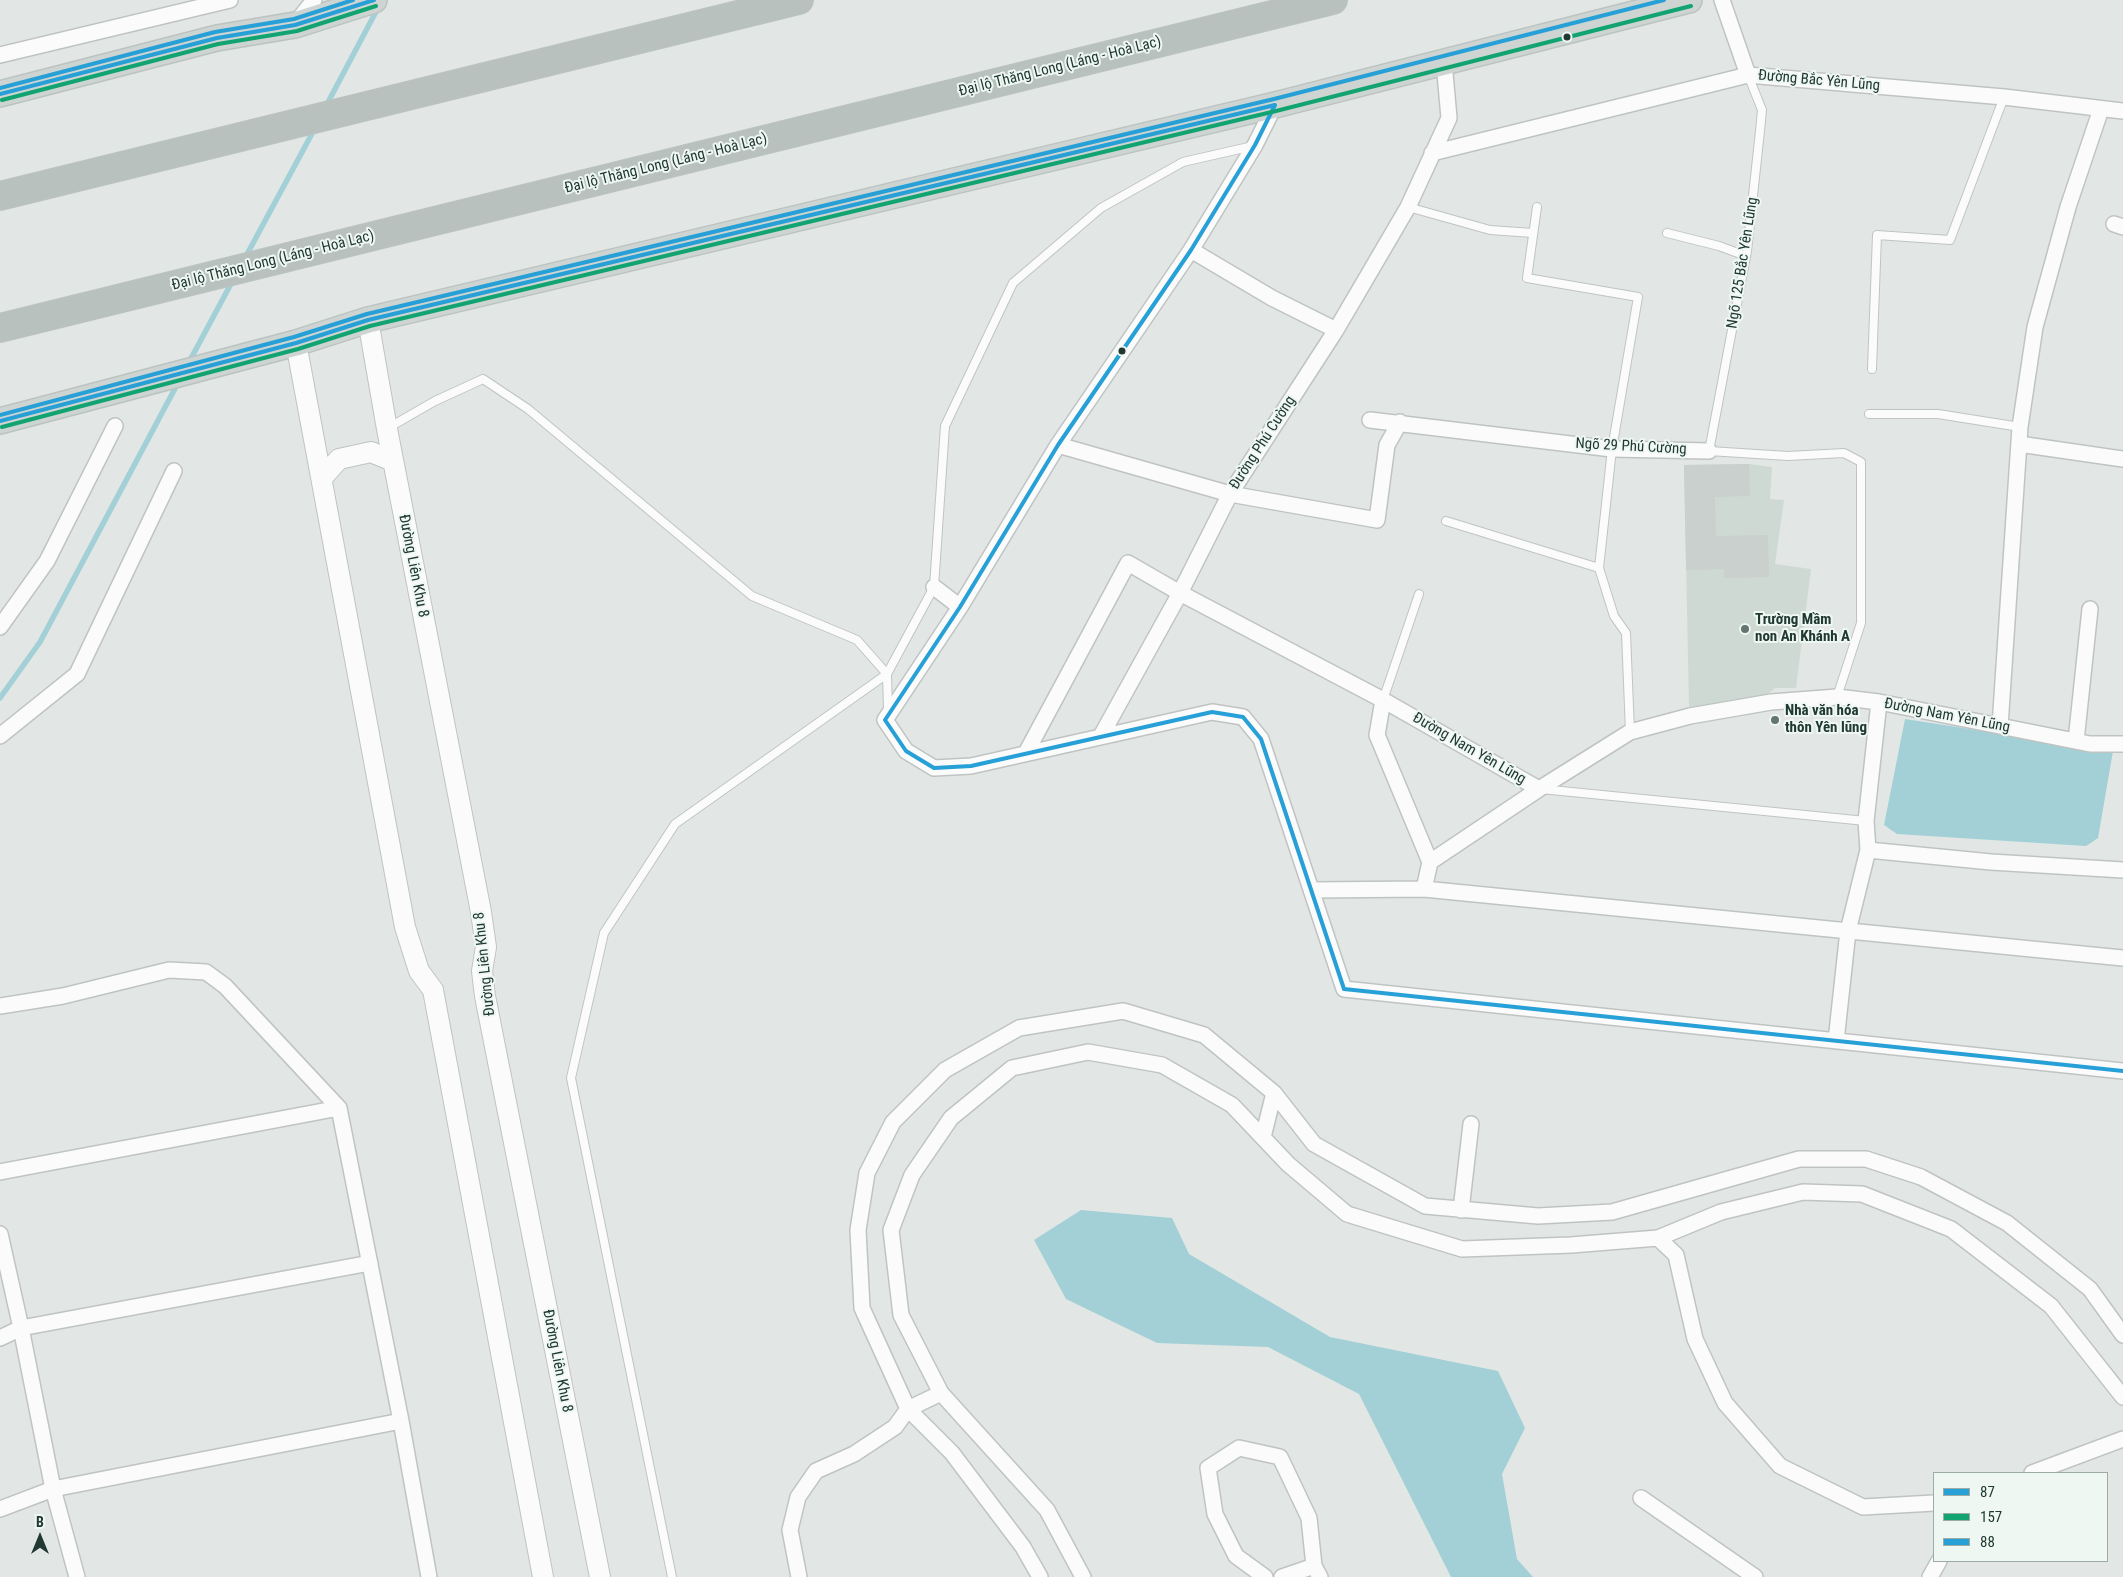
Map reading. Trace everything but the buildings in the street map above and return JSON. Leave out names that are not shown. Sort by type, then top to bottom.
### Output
[{"type":"highway","points":[[0,196],[799,0]]},
{"type":"highway","name":"Đại lộ Thăng Long (Láng - Hoà Lạc)","points":[[0,328],[1333,0]]},
{"type":"main road","points":[[0,421],[296,343],[368,320],[1276,105],[1689,0]]},
{"type":"main road","points":[[0,94],[217,38],[294,25],[365,2]]},
{"type":"street","points":[[0,55],[230,0]]},
{"type":"street","points":[[294,25],[314,0]]},
{"type":"street","points":[[1722,0],[1748,75]]},
{"type":"street","name":"Đường Phú Cường","points":[[1100,736],[1180,593],[1230,494],[1336,330],[1408,207],[1449,118],[1444,62]]},
{"type":"street","name":"Đường Bắc Yên Lũng","points":[[1432,153],[1748,75],[2004,97],[2123,111]]},
{"type":"street","points":[[1276,105],[1255,145],[1191,250],[1058,445],[960,607],[885,720],[906,751],[934,768],[971,766],[1212,712],[1243,718],[1261,739],[1344,989],[2123,1071]]},
{"type":"street","points":[[2000,726],[2020,427],[2035,327],[2068,206],[2101,109]]},
{"type":"street","points":[[1191,250],[1272,298],[1336,330]]},
{"type":"street","name":"Đường Liên Khu 8","points":[[368,320],[393,461],[481,912],[486,947],[482,971],[485,996],[600,1577]]},
{"type":"street","points":[[296,343],[405,927],[419,971],[432,990],[436,1006],[544,1577]]},
{"type":"street","name":"Ngõ 29 Phú Cường","points":[[1370,420],[1400,422],[1612,449],[1709,451]]},
{"type":"street","points":[[1058,445],[1230,494],[1377,520],[1384,481],[1387,445],[1400,422]]},
{"type":"street","points":[[0,627],[47,561],[115,426]]},
{"type":"street","points":[[2019,444],[2123,459]]},
{"type":"street","points":[[322,478],[339,459],[371,452],[393,461]]},
{"type":"street","points":[[0,736],[77,674],[174,471]]},
{"type":"street","name":"Đường Nam Yên Lũng","points":[[1026,753],[1128,562],[1180,593],[1383,700],[1539,789],[1630,732],[1690,716],[1771,702],[1837,697],[1879,702],[2076,742],[2123,744]]},
{"type":"street","points":[[934,587],[960,607]]},
{"type":"street","points":[[2076,742],[2090,609]]},
{"type":"street","points":[[1383,700],[1377,735],[1430,862],[1424,889]]},
{"type":"street","points":[[1836,1041],[1848,931],[1868,850],[1866,820],[1879,702]]},
{"type":"street","points":[[1430,862],[1539,789]]},
{"type":"street","points":[[1868,850],[1991,862],[2123,870]]},
{"type":"street","points":[[1311,890],[1424,889],[2123,958]]},
{"type":"street","points":[[0,1006],[63,996],[169,970],[206,972],[225,986],[339,1108],[401,1421],[429,1577]]},
{"type":"street","points":[[1040,1577],[1023,1547],[952,1453],[908,1409],[862,1308],[858,1230],[867,1173],[893,1122],[945,1070],[1019,1028],[1123,1011],[1204,1035],[1274,1093],[1314,1144],[1425,1206],[1538,1216],[1612,1212],[1799,1159],[1866,1159],[1921,1177],[2007,1223],[2090,1289],[2123,1335]]},
{"type":"street","points":[[1083,1577],[1047,1510],[942,1393],[901,1315],[891,1230],[912,1175],[950,1118],[1012,1068],[1088,1052],[1162,1065],[1232,1105],[1288,1164],[1347,1214],[1462,1249],[1571,1245],[1658,1238],[1721,1212],[1803,1192],[1862,1194],[1951,1229],[2051,1306],[2123,1397]]},
{"type":"street","points":[[1262,1137],[1274,1093]]},
{"type":"street","points":[[0,1172],[339,1108]]},
{"type":"street","points":[[1461,1210],[1471,1124]]},
{"type":"street","points":[[0,1234],[53,1489],[77,1577]]},
{"type":"street","points":[[1658,1238],[1676,1255],[1694,1339],[1726,1403],[1780,1466],[1863,1507],[1933,1503]]},
{"type":"street","points":[[0,1338],[21,1328],[370,1263]]},
{"type":"street","points":[[799,1577],[790,1530],[798,1497],[816,1471],[854,1454],[895,1427],[908,1409],[942,1393]]},
{"type":"street","points":[[0,1509],[53,1489],[401,1421]]},
{"type":"street","points":[[2035,1472],[2123,1439]]},
{"type":"street","points":[[1265,1577],[1236,1556],[1215,1514],[1208,1468],[1239,1448],[1280,1457],[1310,1518],[1317,1572],[1282,1577]]},
{"type":"street","points":[[1641,1498],[1755,1577]]},
{"type":"street","points":[[1930,1577],[1938,1562]]},
{"type":"lane","name":"Ngõ 125 Bắc Yên Lũng","points":[[1709,451],[1746,256],[1762,110],[1748,75]]},
{"type":"lane","points":[[1872,368],[1877,235],[1950,240],[2004,97]]},
{"type":"lane","points":[[672,1577],[570,1078],[604,933],[675,824],[887,674],[934,587],[945,426],[1013,283],[1101,208],[1183,162],[1255,145]]},
{"type":"lane","points":[[1408,207],[1490,230],[1533,233]]},
{"type":"lane","points":[[1537,207],[1527,278],[1638,297],[1612,449],[1599,568],[1614,616],[1626,633],[1630,732]]},
{"type":"lane","points":[[1667,233],[1719,246],[1746,256]]},
{"type":"lane","points":[[387,429],[435,402],[483,379],[528,408],[752,596],[857,640],[887,674],[888,708],[885,720]]},
{"type":"lane","points":[[1869,414],[1938,414],[2020,427]]},
{"type":"lane","name":"Ngõ 29 Phú Cường","points":[[1709,451],[1788,456],[1844,453],[1861,462],[1861,623],[1837,697]]},
{"type":"lane","points":[[1446,521],[1599,568]]},
{"type":"lane","points":[[1383,700],[1419,594]]},
{"type":"lane","points":[[1539,789],[1866,820]]},
{"type":"shaded area","name":"Trường Mầm non An Khánh A","points":[[1749,464],[1772,467],[1770,499],[1784,500],[1775,564],[1811,569],[1796,688],[1775,688],[1766,696],[1689,708],[1684,465]]},
{"type":"water","points":[[1905,719],[2113,751],[2098,838],[2086,846],[1897,834],[1884,825]]},
{"type":"water","points":[[1081,1210],[1172,1218],[1189,1254],[1330,1337],[1498,1371],[1525,1428],[1502,1474],[1517,1559],[1533,1577],[1451,1577],[1359,1394],[1268,1347],[1157,1343],[1066,1299],[1034,1240]]},
{"type":"waterway","points":[[326,106],[379,6]]},
{"type":"waterway","points":[[245,258],[315,128]]},
{"type":"waterway","points":[[188,364],[233,280]]},
{"type":"waterway","points":[[0,698],[40,642],[179,381]]},
{"type":"transit line","name":"88","points":[[0,88],[215,32],[294,19],[353,0]]},
{"type":"transit line","name":"87","points":[[0,94],[217,38],[295,25],[374,0]]},
{"type":"transit line","name":"88","points":[[0,415],[294,337],[367,314],[1274,99],[1664,0]]},
{"type":"transit line","name":"157","points":[[2,100],[218,44],[297,31],[376,6]]},
{"type":"transit line","name":"157","points":[[2,427],[298,349],[370,326],[1276,111],[1691,6]]},
{"type":"transit line","name":"87","points":[[1275,105],[1255,145],[1191,250],[1058,445],[960,607],[885,720],[906,751],[934,768],[971,766],[1212,712],[1243,717],[1261,739],[1344,989],[2123,1071]]},
{"type":"transit line","name":"87","points":[[0,421],[296,343],[368,320],[1275,105]]},
{"type":"place","name":"Trường Mầm non An Khánh A","points":[[1745,629]]},
{"type":"place","name":"Nhà văn hóa thôn Yên lũng","points":[[1775,720]]}]
